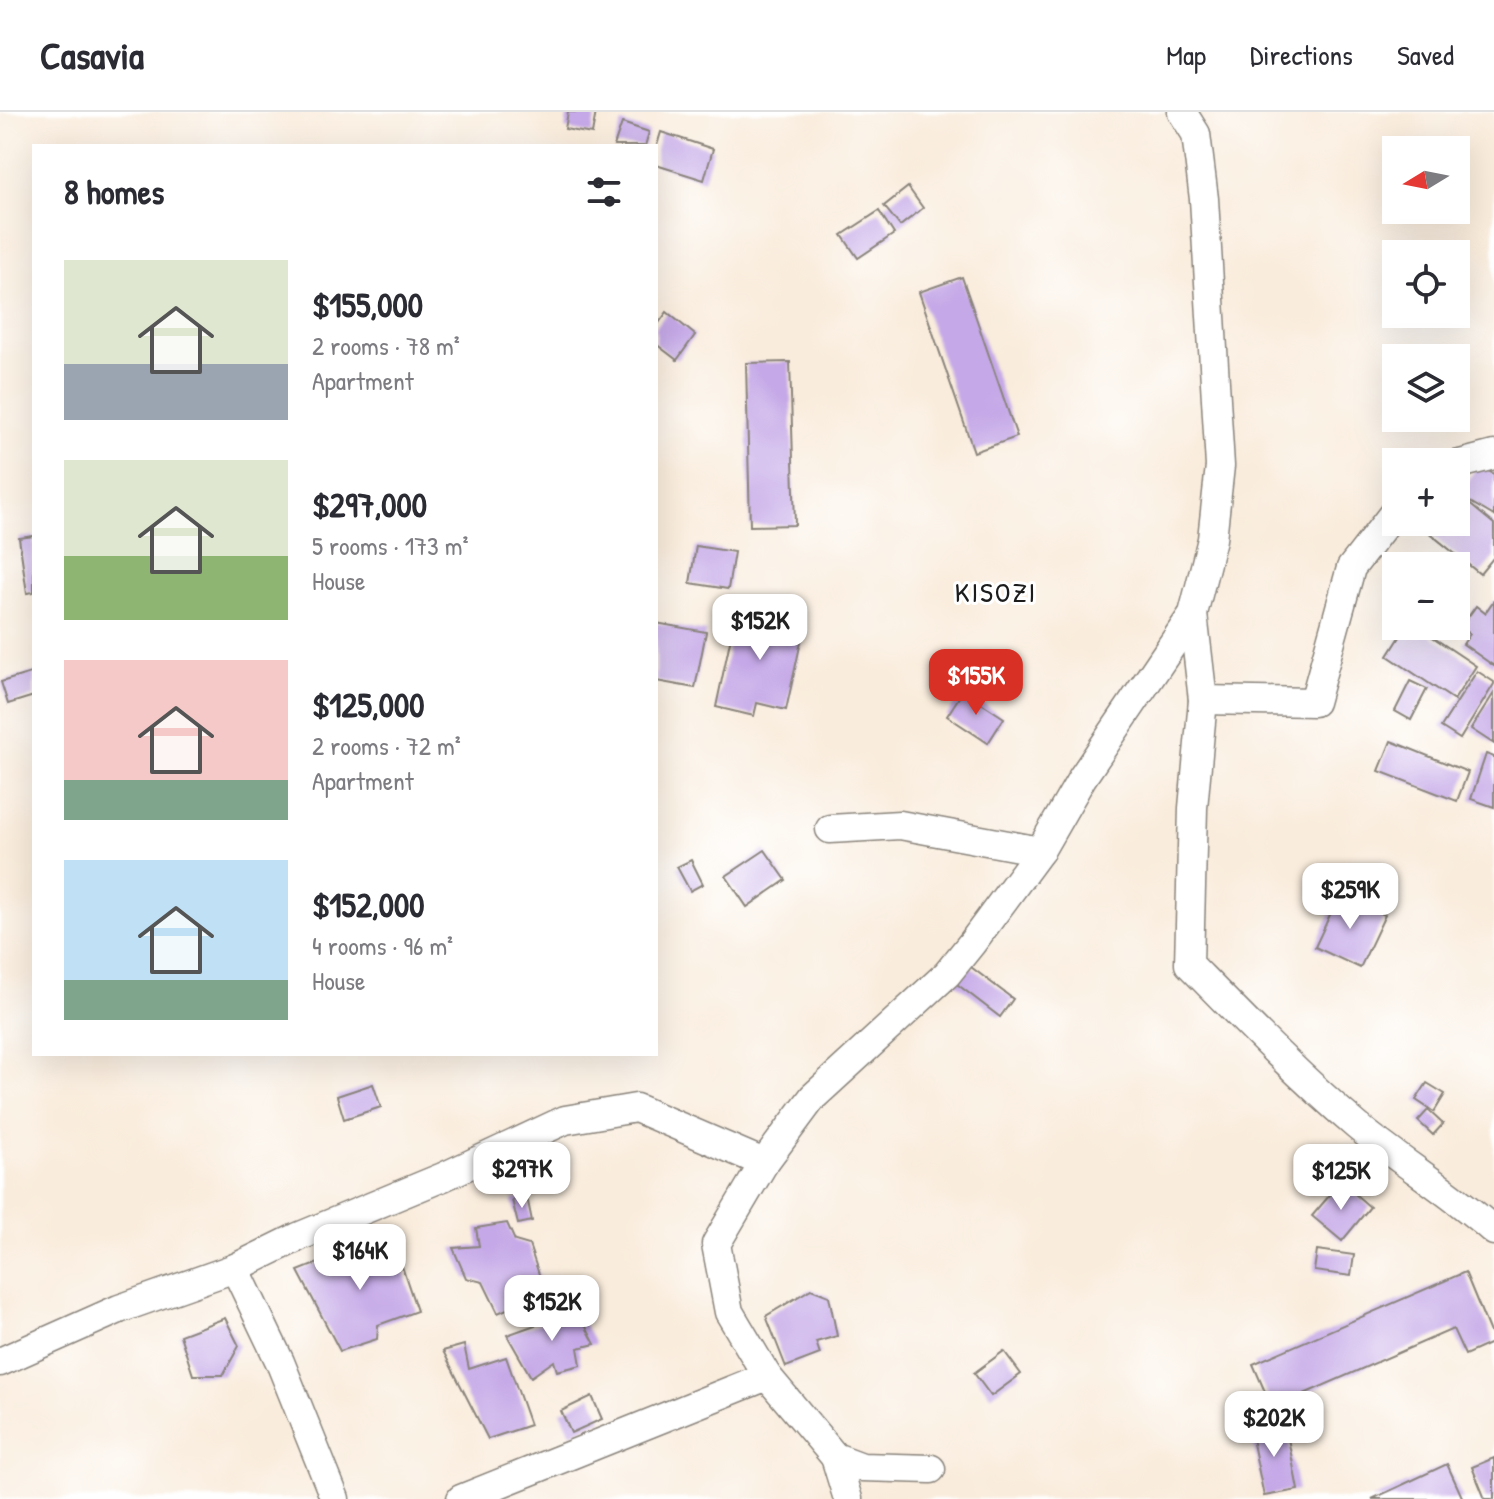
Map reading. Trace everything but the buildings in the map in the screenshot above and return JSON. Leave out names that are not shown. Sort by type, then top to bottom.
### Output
[{"type":"street","points":[[848,1499],[835,1457],[767,1376],[729,1312],[716,1244],[764,1163],[813,1097],[947,974],[1040,851],[1082,778],[1193,614],[1212,539],[1220,466],[1204,199],[1196,134],[1182,112]]},
{"type":"street","points":[[1470,461],[1494,455]]},
{"type":"street","points":[[1203,700],[1314,702],[1351,568],[1382,528]]},
{"type":"street","points":[[1193,614],[1203,700],[1193,808],[1189,964],[1272,1047],[1358,1126],[1470,1209],[1494,1231]]},
{"type":"street","points":[[830,829],[900,825],[1040,851]]},
{"type":"street","points":[[0,1362],[119,1309],[235,1268],[298,1237],[443,1177],[565,1120],[636,1108],[764,1163]]},
{"type":"street","points":[[235,1268],[280,1362],[335,1499]]},
{"type":"street","points":[[461,1499],[767,1376]]},
{"type":"street","points":[[835,1457],[862,1467],[931,1469]]},
{"type":"district","name":"KISOZI","points":[[996,592]]}]
